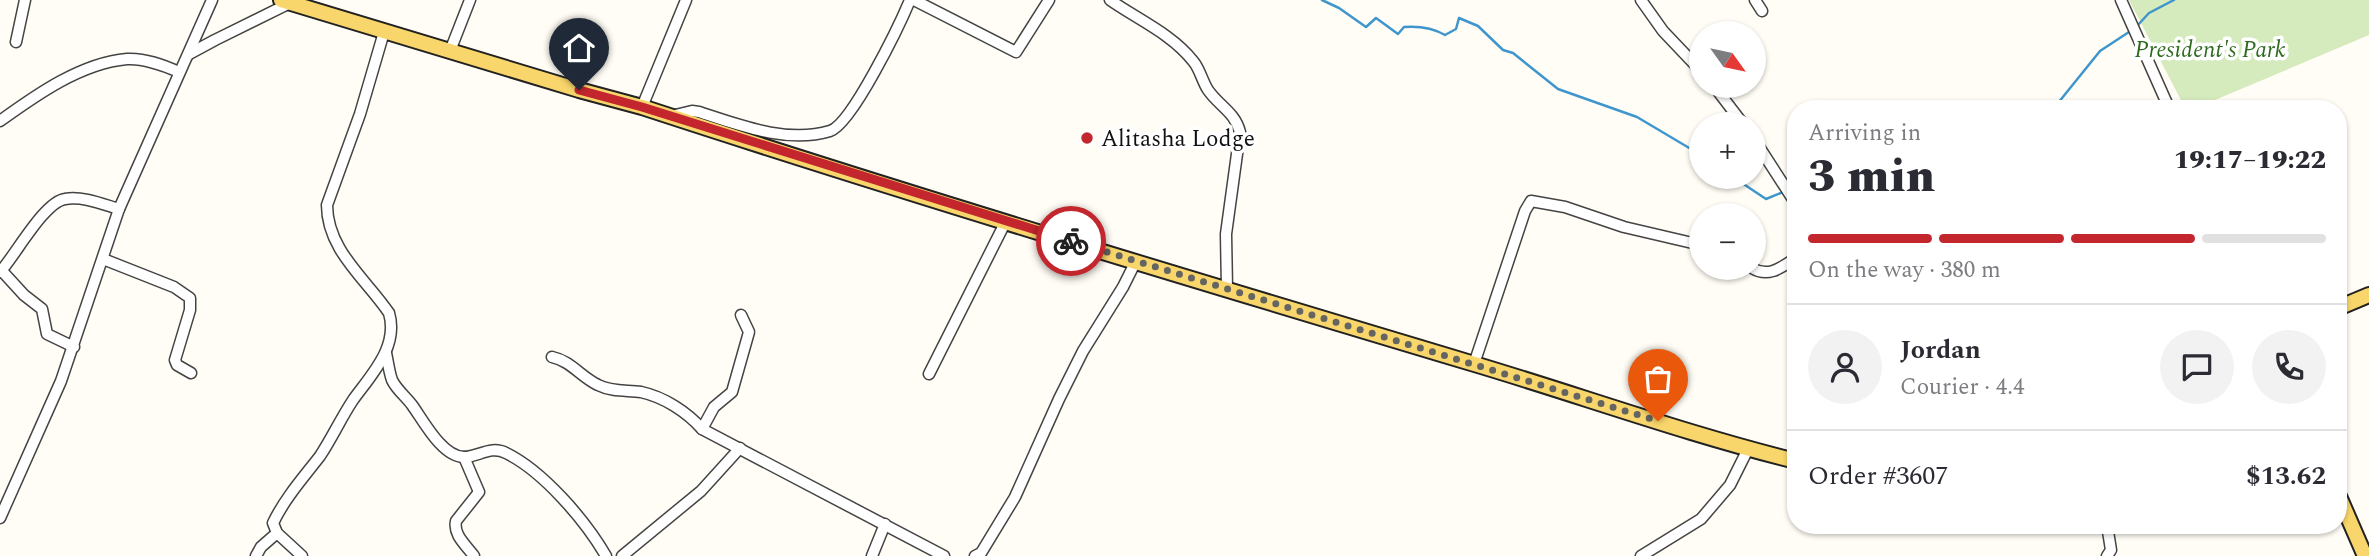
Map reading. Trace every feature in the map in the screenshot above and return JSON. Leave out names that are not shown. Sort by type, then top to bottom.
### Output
[{"type":"main road","points":[[286,2],[315,6],[384,32],[642,107],[1227,289],[1787,459]]},
{"type":"main road","points":[[2347,304],[2369,295]]},
{"type":"main road","points":[[2347,515],[2365,556]]},
{"type":"street","points":[[16,42],[25,0]]},
{"type":"street","points":[[0,519],[74,347],[119,209],[212,0]]},
{"type":"street","points":[[450,51],[470,0]]},
{"type":"street","points":[[642,107],[686,0]]},
{"type":"street","points":[[671,116],[699,112],[765,131],[794,135],[830,131],[852,110],[914,0],[1016,52],[1049,0]]},
{"type":"street","points":[[1110,0],[1169,38],[1182,50],[1194,62],[1207,88],[1237,120],[1240,132],[1226,234],[1227,289]]},
{"type":"street","points":[[1641,0],[1663,31],[1689,58]]},
{"type":"street","points":[[1755,0],[1762,11]]},
{"type":"street","points":[[2121,0],[2165,100]]},
{"type":"street","points":[[189,54],[286,2]]},
{"type":"street","points":[[302,556],[277,533],[273,523],[282,505],[339,427],[386,354],[391,331],[389,313],[351,268],[333,235],[327,217],[327,205],[360,114],[384,32]]},
{"type":"street","points":[[0,121],[50,86],[101,65],[128,59],[158,64],[180,72]]},
{"type":"street","points":[[1723,98],[1734,112]]},
{"type":"street","points":[[1766,158],[1787,191]]},
{"type":"street","points":[[74,347],[47,334],[42,309],[1,272],[46,212],[58,201],[78,198],[119,209]]},
{"type":"street","points":[[1474,364],[1525,211],[1531,201],[1565,207],[1624,228],[1689,242]]},
{"type":"street","points":[[929,374],[1006,221]]},
{"type":"street","points":[[103,260],[174,288],[190,298],[190,310],[175,359],[177,366],[191,373]]},
{"type":"street","points":[[975,556],[981,553],[1015,497],[1083,351],[1136,261]]},
{"type":"street","points":[[1766,272],[1787,263]]},
{"type":"street","points":[[702,429],[714,407],[732,392],[749,332],[741,314]]},
{"type":"street","points":[[386,354],[391,377],[436,439],[451,452],[464,457],[494,450],[514,458],[565,502],[606,556]]},
{"type":"street","points":[[552,357],[564,361],[600,386],[642,392],[666,402],[690,415],[702,429],[944,556]]},
{"type":"street","points":[[622,556],[701,491],[740,448]]},
{"type":"street","points":[[1641,556],[1701,519],[1730,485],[1748,449]]},
{"type":"street","points":[[464,457],[479,492],[455,526],[456,532],[474,556]]},
{"type":"street","points":[[872,556],[885,524]]},
{"type":"street","points":[[257,556],[261,547],[277,533]]},
{"type":"street","points":[[2107,556],[2111,550],[2108,534]]},
{"type":"green space","name":"President's Park","points":[[2129,0],[2369,0],[2369,35],[2215,100],[2181,100]]},
{"type":"waterway","points":[[1322,0],[1366,27],[1376,18],[1398,34],[1404,27],[1415,27],[1445,35],[1456,29],[1459,18],[1478,26],[1503,50],[1513,53],[1558,89],[1637,117],[1689,148]]},
{"type":"waterway","points":[[2137,26],[2149,13],[2174,0]]},
{"type":"waterway","points":[[2060,100],[2100,51],[2132,30]]},
{"type":"waterway","points":[[1751,189],[1766,199],[1783,192]]},
{"type":"way so far","points":[[1071,241],[1658,421]]},
{"type":"place","name":"Alitasha Lodge","points":[[1087,138]]},
{"type":"route","points":[[579,90],[642,107],[1071,241]]}]
